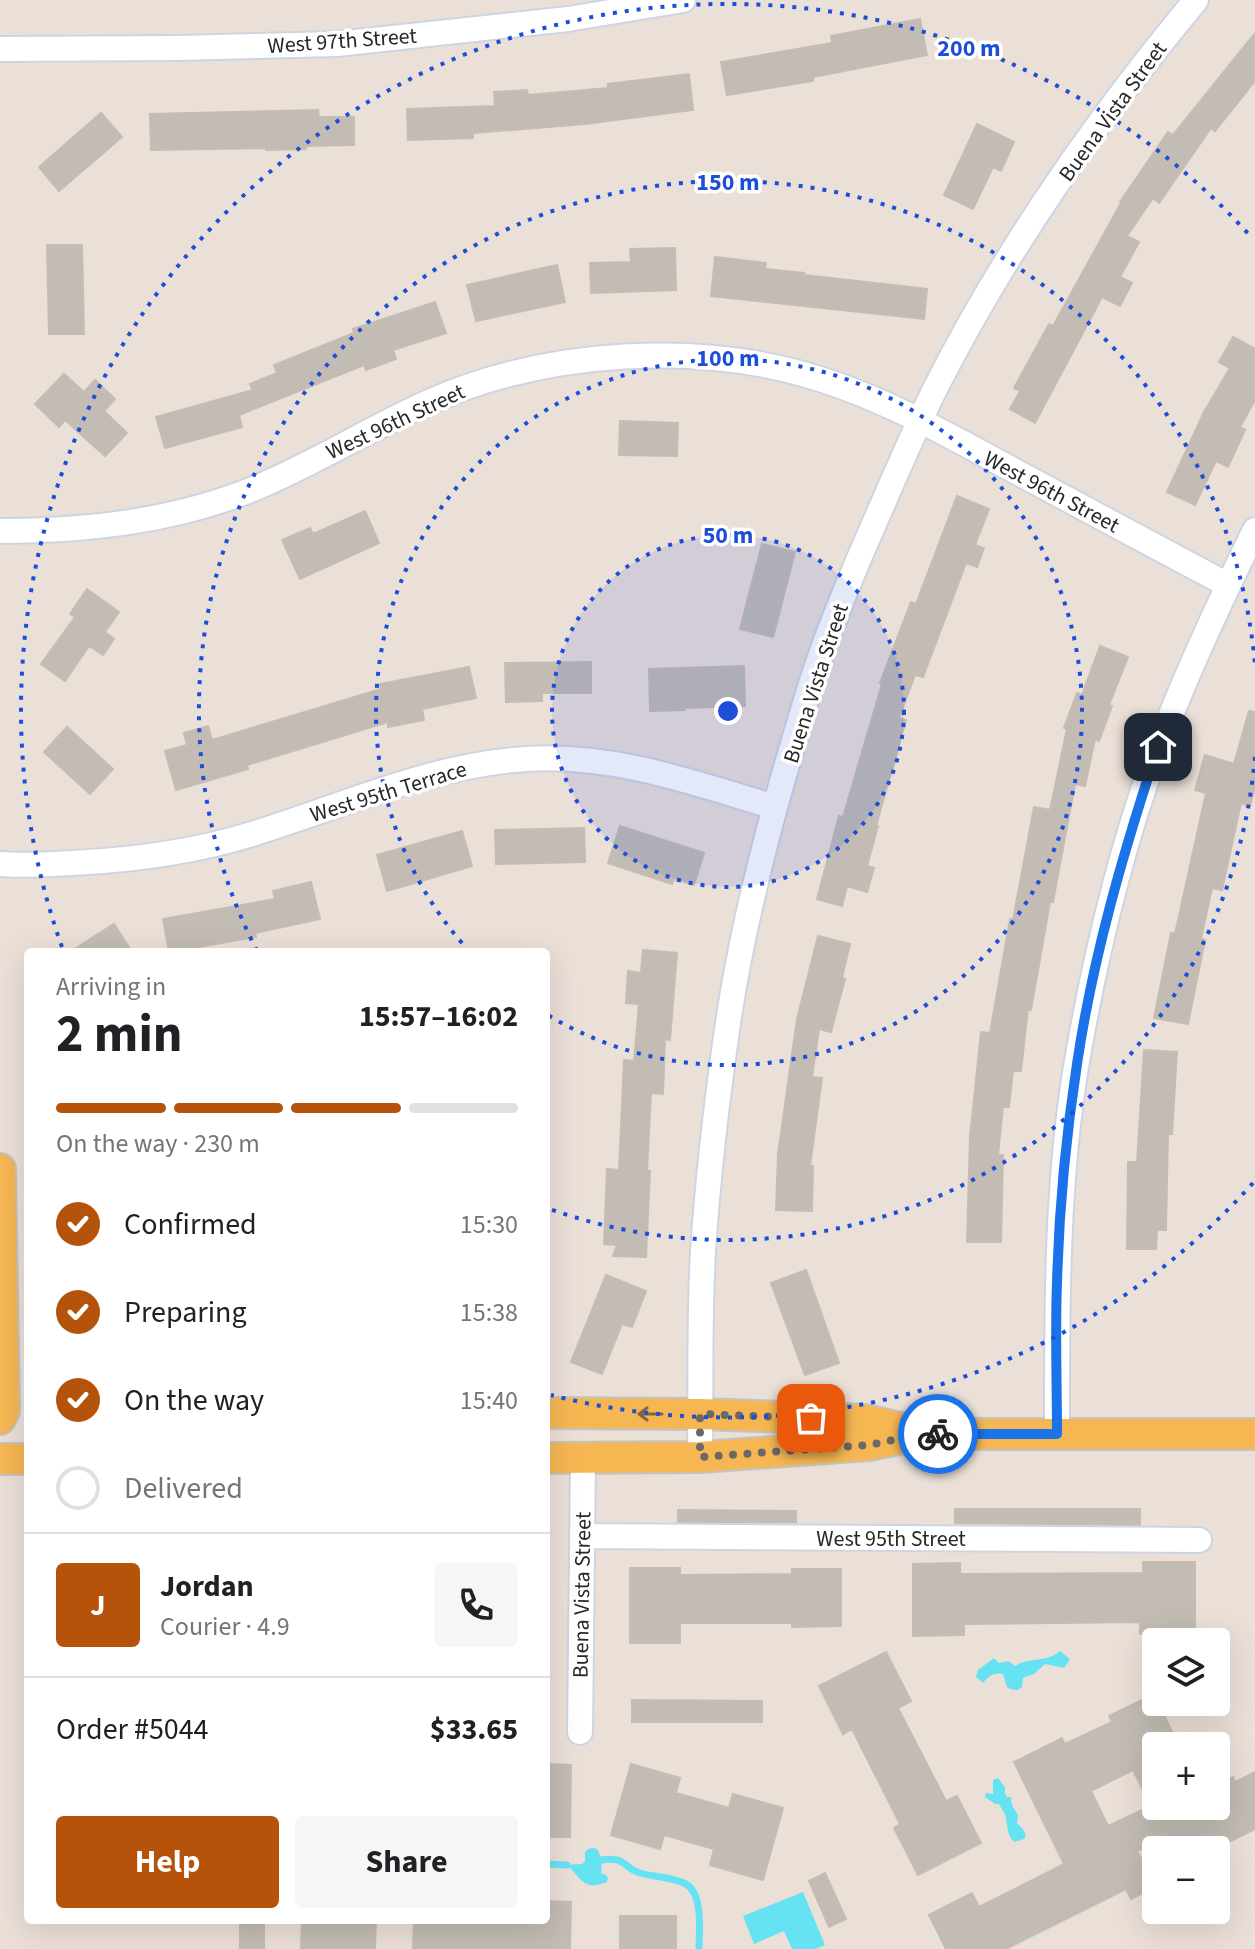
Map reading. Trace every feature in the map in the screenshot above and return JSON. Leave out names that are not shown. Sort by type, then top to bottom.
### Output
[{"type":"main road","points":[[0,1169],[8,1413]]},
{"type":"main road","points":[[550,1413],[867,1420],[922,1434]]},
{"type":"main road","points":[[550,1458],[700,1457],[869,1445],[922,1434],[1255,1434]]},
{"type":"main road","points":[[0,1459],[24,1459]]},
{"type":"street","name":"West 97th Street","points":[[0,49],[337,44],[568,19],[683,0]]},
{"type":"street","name":"Buena Vista Street","points":[[700,1457],[703,1252],[728,1020],[775,807],[813,677],[843,595],[920,420],[978,312],[1027,230],[1107,113],[1196,0]]},
{"type":"street","name":"West 96th Street","points":[[0,531],[79,529],[138,522],[194,509],[258,487],[430,402],[478,383],[540,366],[606,357],[675,355],[752,362],[819,379],[881,401],[1228,585]]},
{"type":"street","points":[[1057,1434],[1057,1284],[1064,1172],[1077,1063],[1099,951],[1132,827],[1158,747],[1200,644],[1255,530]]},
{"type":"street","name":"West 95th Terrace","points":[[0,864],[116,861],[174,853],[247,836],[424,776],[471,765],[528,758],[595,760],[661,773],[775,807]]},
{"type":"street","name":"Buena Vista Street","points":[[580,1732],[583,1457]]},
{"type":"street","name":"West 95th Street","points":[[582,1536],[1199,1540]]},
{"type":"water","points":[[1060,1651],[1070,1659],[1064,1668],[1045,1664],[1034,1674],[1023,1678],[1022,1687],[1018,1690],[1007,1687],[1003,1674],[992,1675],[983,1683],[976,1677],[978,1670],[994,1658],[999,1663],[1009,1661],[1015,1666]]},
{"type":"water","points":[[998,1778],[1005,1787],[1007,1797],[1011,1797],[1018,1815],[1017,1823],[1026,1835],[1024,1839],[1014,1842],[1011,1839],[1005,1814],[999,1804],[985,1797],[986,1793],[993,1794],[993,1780]]},
{"type":"water","points":[[593,1848],[600,1854],[601,1873],[608,1878],[607,1882],[599,1885],[584,1882],[567,1865],[582,1864],[585,1852]]},
{"type":"water","points":[[803,1892],[825,1945],[815,1949],[792,1949],[784,1931],[754,1944],[743,1916]]},
{"type":"building","points":[[920,19],[927,55],[813,77],[813,81],[727,95],[721,62],[832,43],[831,36]]},
{"type":"building","points":[[1255,33],[1255,81],[1215,131],[1211,128],[1159,203],[1153,198],[1127,236],[1139,242],[1120,277],[1132,283],[1120,306],[1102,297],[1035,423],[1010,409],[1020,391],[1014,388],[1049,324],[1053,326],[1120,202],[1168,132],[1173,135]]},
{"type":"building","points":[[689,74],[693,110],[585,124],[473,133],[473,138],[408,140],[407,109],[495,106],[494,92],[527,90],[528,95],[608,88],[608,84]]},
{"type":"building","points":[[318,110],[319,117],[354,117],[354,145],[266,150],[151,150],[150,114]]},
{"type":"building","points":[[101,113],[122,137],[59,191],[39,167]]},
{"type":"building","points":[[977,124],[1014,142],[1001,171],[993,167],[973,209],[944,195]]},
{"type":"building","points":[[47,245],[82,245],[84,334],[49,334]]},
{"type":"building","points":[[675,248],[676,290],[591,293],[590,263],[631,262],[630,249]]},
{"type":"building","points":[[715,257],[766,263],[765,269],[804,275],[927,289],[924,319],[711,296]]},
{"type":"building","points":[[557,265],[565,302],[476,321],[467,285]]},
{"type":"building","points":[[435,302],[446,333],[393,350],[396,359],[366,370],[364,365],[239,415],[242,427],[165,448],[156,417],[253,390],[250,384],[277,373],[274,365],[354,333],[353,329]]},
{"type":"building","points":[[1233,337],[1255,349],[1255,400],[1240,427],[1245,430],[1228,467],[1216,461],[1195,505],[1167,492],[1204,412],[1230,368],[1219,362]]},
{"type":"building","points":[[64,374],[84,392],[95,380],[115,399],[104,411],[127,433],[105,456],[65,420],[59,427],[35,404]]},
{"type":"building","points":[[620,421],[678,423],[677,456],[619,455]]},
{"type":"building","points":[[957,496],[989,509],[975,545],[984,548],[977,567],[966,563],[923,677],[915,675],[899,718],[906,720],[876,826],[867,866],[874,868],[867,892],[847,886],[842,906],[817,899],[880,683],[911,602],[916,604]]},
{"type":"building","points":[[365,511],[379,543],[300,579],[282,540],[310,528],[313,534]]},
{"type":"building","points":[[762,544],[795,552],[773,637],[740,629]]},
{"type":"building","points":[[87,589],[119,612],[105,632],[114,639],[103,655],[89,646],[65,681],[41,664],[75,617],[70,614]]},
{"type":"building","points":[[1100,646],[1128,657],[1099,741],[1095,739],[1085,786],[1075,784],[1031,1010],[1028,1009],[1021,1071],[1013,1071],[1009,1107],[1003,1107],[998,1155],[1003,1155],[1001,1242],[967,1242],[970,1137],[981,1032],[990,1033],[1034,807],[1050,810],[1067,729],[1064,728],[1077,693],[1082,695]]},
{"type":"building","points":[[591,662],[591,693],[542,693],[542,701],[506,702],[505,663]]},
{"type":"building","points":[[744,666],[745,706],[650,711],[649,669]]},
{"type":"building","points":[[469,667],[476,698],[422,709],[424,720],[388,727],[388,722],[176,790],[165,751],[187,745],[184,733],[208,726],[212,740],[381,689],[380,684]]},
{"type":"building","points":[[1249,711],[1255,712],[1255,788],[1250,806],[1241,803],[1222,890],[1212,888],[1188,1024],[1154,1018],[1171,933],[1175,934],[1206,793],[1195,790],[1205,755],[1234,764]]},
{"type":"building","points":[[67,727],[113,769],[90,794],[44,752]]},
{"type":"building","points":[[620,826],[704,853],[694,885],[674,879],[672,884],[608,863]]},
{"type":"building","points":[[584,828],[585,862],[496,864],[495,830]]},
{"type":"building","points":[[462,831],[472,866],[387,891],[377,855]]},
{"type":"building","points":[[311,882],[320,919],[255,933],[256,937],[192,948],[168,948],[163,919],[275,899],[273,891]]},
{"type":"building","points":[[114,924],[129,948],[76,948]]},
{"type":"building","points":[[818,936],[850,944],[842,978],[845,979],[831,1032],[819,1029],[812,1077],[822,1078],[810,1166],[813,1166],[812,1211],[776,1210],[778,1154],[797,1019]]},
{"type":"building","points":[[643,950],[677,953],[670,1040],[665,1039],[663,1094],[651,1093],[646,1257],[613,1256],[617,1245],[604,1244],[607,1169],[619,1170],[624,1060],[634,1061],[639,1004],[626,1003],[628,971],[641,973]]},
{"type":"building","points":[[1144,1050],[1177,1052],[1172,1134],[1168,1134],[1166,1230],[1157,1230],[1156,1249],[1127,1249],[1128,1162],[1137,1162]]},
{"type":"building","points":[[806,1270],[839,1363],[805,1375],[771,1283]]},
{"type":"building","points":[[606,1275],[646,1291],[632,1327],[622,1324],[602,1374],[571,1362]]},
{"type":"building","points":[[955,1509],[1140,1509],[1140,1525],[955,1523]]},
{"type":"building","points":[[678,1510],[796,1511],[796,1522],[678,1522]]},
{"type":"building","points":[[1143,1562],[1195,1562],[1195,1628],[1142,1628],[1140,1634],[1140,1622],[964,1624],[964,1635],[913,1636],[913,1564],[960,1563],[960,1574],[1143,1573]]},
{"type":"building","points":[[630,1568],[680,1568],[680,1575],[792,1574],[792,1569],[841,1569],[841,1626],[680,1623],[680,1643],[630,1643]]},
{"type":"building","points":[[886,1652],[911,1701],[898,1708],[946,1801],[957,1796],[981,1843],[918,1875],[894,1828],[900,1824],[852,1729],[843,1734],[819,1686]]},
{"type":"building","points":[[632,1700],[762,1701],[762,1722],[632,1722]]},
{"type":"building","points":[[1142,1700],[1142,1716],[1165,1716],[1172,1732],[1142,1732],[1142,1788],[1133,1770],[1091,1791],[1108,1826],[1142,1810],[1142,1820],[1230,1820],[1230,1778],[1233,1777],[1235,1782],[1255,1772],[1255,1829],[1230,1842],[1230,1836],[1142,1836],[1142,1850],[1137,1850],[1142,1860],[1142,1894],[1131,1899],[1126,1889],[1006,1949],[946,1949],[929,1915],[972,1893],[979,1907],[1064,1864],[1014,1762],[1062,1738],[1065,1744],[1112,1722],[1109,1716]]},
{"type":"building","points":[[550,1764],[571,1765],[570,1837],[550,1837]]},
{"type":"building","points":[[631,1764],[680,1778],[676,1793],[729,1808],[733,1794],[783,1808],[763,1880],[710,1865],[714,1849],[664,1835],[660,1849],[611,1835]]},
{"type":"building","points":[[825,1873],[846,1919],[829,1927],[809,1881]]},
{"type":"building","points":[[550,1901],[571,1902],[570,1949],[413,1949],[414,1924],[550,1924]]},
{"type":"building","points":[[620,1916],[676,1916],[676,1949],[620,1949]]},
{"type":"building","points":[[240,1924],[264,1924],[264,1949],[240,1949]]},
{"type":"building","points":[[302,1924],[376,1924],[375,1949],[301,1949]]},
{"type":"waterway","points":[[600,1860],[620,1861],[634,1871],[679,1881],[690,1888],[698,1903],[699,1949]]},
{"type":"waterway","points":[[550,1864],[567,1865]]},
{"type":"way so far","points":[[811,1418],[700,1414],[700,1457],[869,1445],[922,1434],[938,1434]]},
{"type":"route","points":[[938,1434],[1057,1434],[1057,1284],[1064,1172],[1077,1063],[1099,951],[1132,827],[1158,747]]}]
